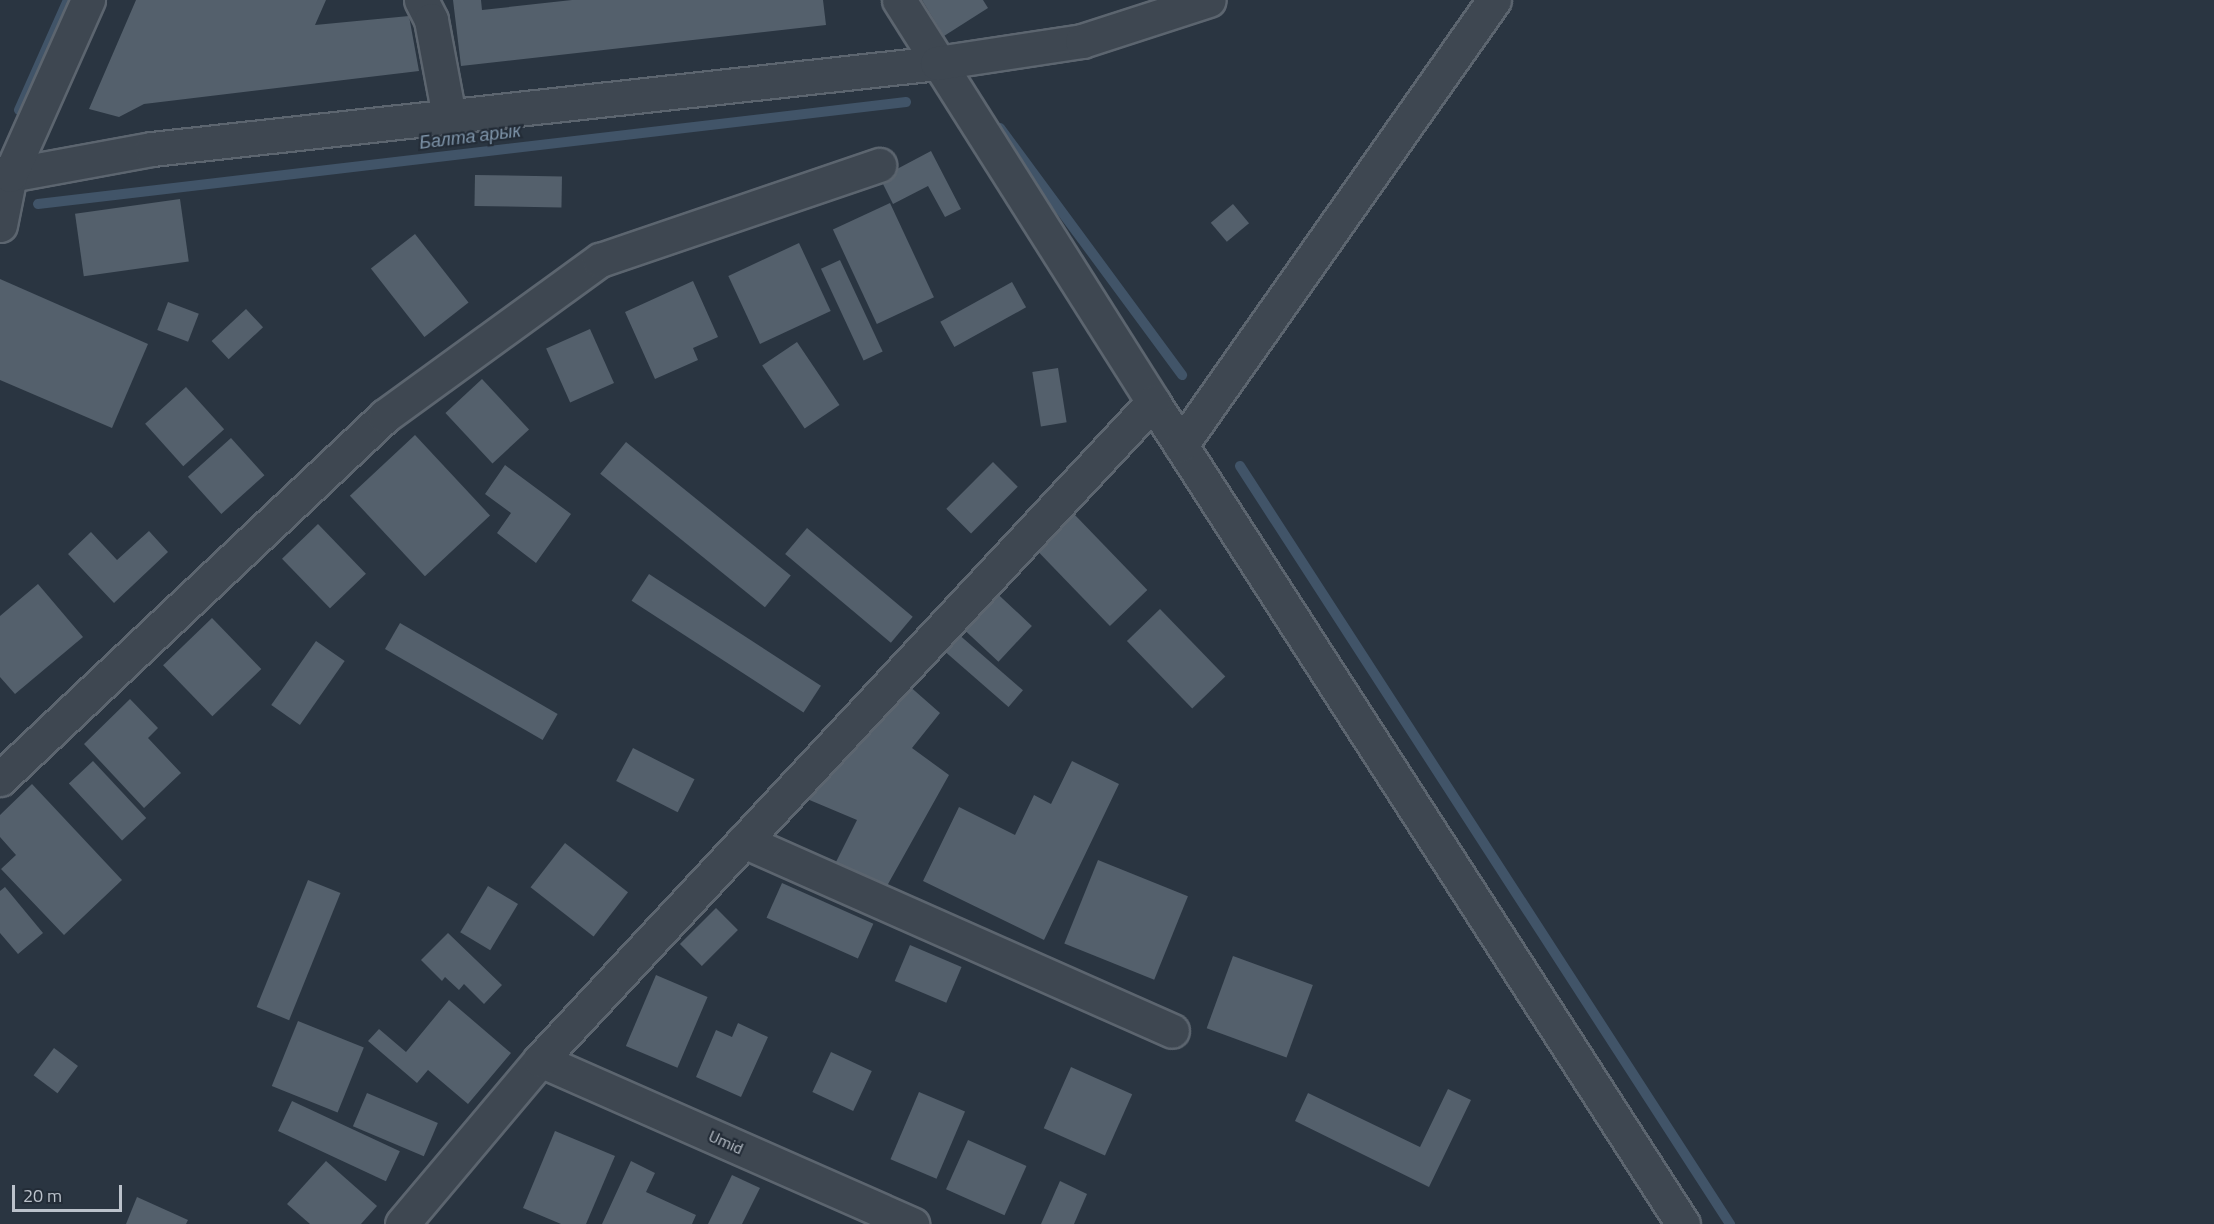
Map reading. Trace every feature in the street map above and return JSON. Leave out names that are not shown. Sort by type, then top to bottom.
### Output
[{"type":"street","points":[[0,225],[5,174],[88,0]]},
{"type":"street","points":[[421,0],[430,20],[449,116]]},
{"type":"street","points":[[899,0],[1153,402],[1683,1224]]},
{"type":"street","points":[[1116,30],[1130,0]]},
{"type":"street","points":[[5,174],[152,149],[937,63],[1082,41],[1209,0]]},
{"type":"street","points":[[1181,445],[1494,0]]},
{"type":"street","points":[[0,779],[385,416],[600,260],[879,165]]},
{"type":"street","points":[[402,1224],[540,1060],[1153,402]]},
{"type":"street","points":[[744,841],[1172,1031]]},
{"type":"street","name":"Umid","points":[[540,1060],[912,1224]]},
{"type":"building","points":[[136,0],[326,0],[315,25],[409,16],[419,71],[144,104],[119,117],[89,109]]},
{"type":"building","points":[[453,0],[481,0],[482,10],[572,0],[823,0],[826,25],[461,66]]},
{"type":"building","points":[[922,0],[983,0],[988,8],[944,36]]},
{"type":"building","points":[[931,151],[961,209],[945,217],[928,186],[893,204],[880,178]]},
{"type":"building","points":[[475,175],[562,177],[561,208],[474,206]]},
{"type":"building","points":[[180,199],[189,261],[84,276],[75,214]]},
{"type":"building","points":[[890,203],[934,297],[877,324],[833,230]]},
{"type":"building","points":[[1233,204],[1249,223],[1227,242],[1211,223]]},
{"type":"building","points":[[415,234],[469,303],[424,337],[371,268]]},
{"type":"building","points":[[799,243],[831,311],[760,344],[728,276]]},
{"type":"building","points":[[840,260],[883,352],[864,360],[821,269]]},
{"type":"building","points":[[0,279],[148,344],[112,428],[0,380]]},
{"type":"building","points":[[693,281],[718,337],[693,348],[698,360],[655,379],[625,312]]},
{"type":"building","points":[[1012,282],[1026,307],[954,347],[940,322]]},
{"type":"building","points":[[168,302],[199,314],[188,342],[157,330]]},
{"type":"building","points":[[246,309],[263,327],[229,359],[212,341]]},
{"type":"building","points":[[590,329],[614,383],[570,402],[546,349]]},
{"type":"building","points":[[797,342],[839,405],[805,428],[762,365]]},
{"type":"building","points":[[1058,368],[1067,422],[1041,426],[1032,372]]},
{"type":"building","points":[[482,379],[529,429],[492,464],[445,413]]},
{"type":"building","points":[[186,387],[224,429],[183,466],[145,424]]},
{"type":"building","points":[[415,435],[490,515],[425,576],[350,496]]},
{"type":"building","points":[[231,438],[264,475],[221,514],[188,477]]},
{"type":"building","points":[[626,442],[791,575],[765,607],[600,474]]},
{"type":"building","points":[[993,462],[1018,487],[971,533],[946,509]]},
{"type":"building","points":[[505,465],[571,514],[536,563],[497,533],[511,513],[485,494]]},
{"type":"building","points":[[1073,513],[1147,590],[1110,626],[1036,549]]},
{"type":"building","points":[[318,524],[366,574],[330,608],[282,559]]},
{"type":"building","points":[[807,528],[913,617],[891,643],[785,554]]},
{"type":"building","points":[[149,531],[168,552],[114,603],[68,554],[91,532],[117,560]]},
{"type":"building","points":[[649,574],[821,686],[803,712],[632,601]]},
{"type":"building","points":[[38,584],[83,637],[15,694],[0,677],[0,616]]},
{"type":"building","points":[[988,585],[1032,626],[998,662],[955,621]]},
{"type":"building","points":[[1160,609],[1225,677],[1192,709],[1127,641]]},
{"type":"building","points":[[212,618],[261,669],[212,716],[163,665]]},
{"type":"building","points":[[400,623],[558,714],[543,740],[385,649]]},
{"type":"building","points":[[949,626],[1023,690],[1009,707],[935,643]]},
{"type":"building","points":[[316,641],[345,661],[300,725],[271,705]]},
{"type":"building","points":[[907,684],[940,713],[912,748],[949,775],[883,893],[834,866],[857,820],[800,796]]},
{"type":"building","points":[[130,699],[158,728],[148,738],[181,773],[144,808],[84,744]]},
{"type":"building","points":[[633,748],[694,779],[678,812],[616,781]]},
{"type":"building","points":[[93,761],[146,818],[122,841],[69,784]]},
{"type":"building","points":[[1072,761],[1119,784],[1044,940],[923,881],[959,807],[1015,835],[1034,795],[1051,804]]},
{"type":"building","points":[[32,784],[122,880],[64,935],[1,869],[16,855],[0,837],[0,815]]},
{"type":"building","points":[[565,843],[628,892],[594,936],[531,887]]},
{"type":"building","points":[[1098,860],[1188,896],[1154,980],[1064,943]]},
{"type":"building","points":[[308,880],[340,893],[289,1020],[257,1007]]},
{"type":"building","points":[[782,883],[873,924],[858,958],[767,918]]},
{"type":"building","points":[[488,886],[518,904],[490,950],[460,932]]},
{"type":"building","points":[[5,887],[43,933],[18,954],[0,933],[0,891]]},
{"type":"building","points":[[716,908],[738,930],[702,966],[680,944]]},
{"type":"building","points":[[448,933],[502,985],[484,1004],[464,984],[459,990],[445,977],[442,981],[421,960]]},
{"type":"building","points":[[910,945],[962,967],[946,1003],[895,981]]},
{"type":"building","points":[[1233,956],[1313,985],[1287,1057],[1207,1028]]},
{"type":"building","points":[[656,975],[708,997],[677,1068],[626,1046]]},
{"type":"building","points":[[449,1000],[511,1053],[468,1104],[428,1070],[417,1083],[368,1041],[379,1029],[406,1052]]},
{"type":"building","points":[[298,1021],[364,1048],[338,1112],[272,1086]]},
{"type":"building","points":[[738,1023],[768,1037],[741,1097],[696,1077],[716,1030],[732,1037]]},
{"type":"building","points":[[54,1048],[78,1066],[57,1093],[34,1075]]},
{"type":"building","points":[[831,1052],[872,1071],[853,1111],[812,1092]]},
{"type":"building","points":[[1071,1067],[1132,1094],[1105,1155],[1044,1128]]},
{"type":"building","points":[[1448,1089],[1471,1100],[1429,1187],[1295,1121],[1308,1093],[1420,1147]]},
{"type":"building","points":[[919,1092],[965,1112],[937,1179],[890,1159]]},
{"type":"building","points":[[367,1093],[438,1123],[424,1156],[353,1126]]},
{"type":"building","points":[[292,1101],[400,1151],[386,1181],[278,1131]]},
{"type":"building","points":[[555,1131],[615,1156],[586,1224],[561,1224],[523,1208]]},
{"type":"building","points":[[968,1140],[1026,1166],[1005,1215],[946,1189]]},
{"type":"building","points":[[326,1161],[377,1206],[361,1224],[310,1224],[287,1204]]},
{"type":"building","points":[[631,1161],[655,1173],[646,1192],[696,1215],[692,1224],[602,1224]]},
{"type":"building","points":[[732,1175],[760,1188],[742,1224],[708,1224]]},
{"type":"building","points":[[1060,1181],[1087,1194],[1074,1224],[1041,1224]]},
{"type":"building","points":[[137,1197],[188,1220],[186,1224],[126,1224]]},
{"type":"waterway","points":[[19,110],[68,0]]},
{"type":"waterway","name":"Балта арык","points":[[38,204],[906,102]]},
{"type":"waterway","points":[[1000,128],[1182,375]]},
{"type":"waterway","points":[[1240,466],[1730,1224]]}]
